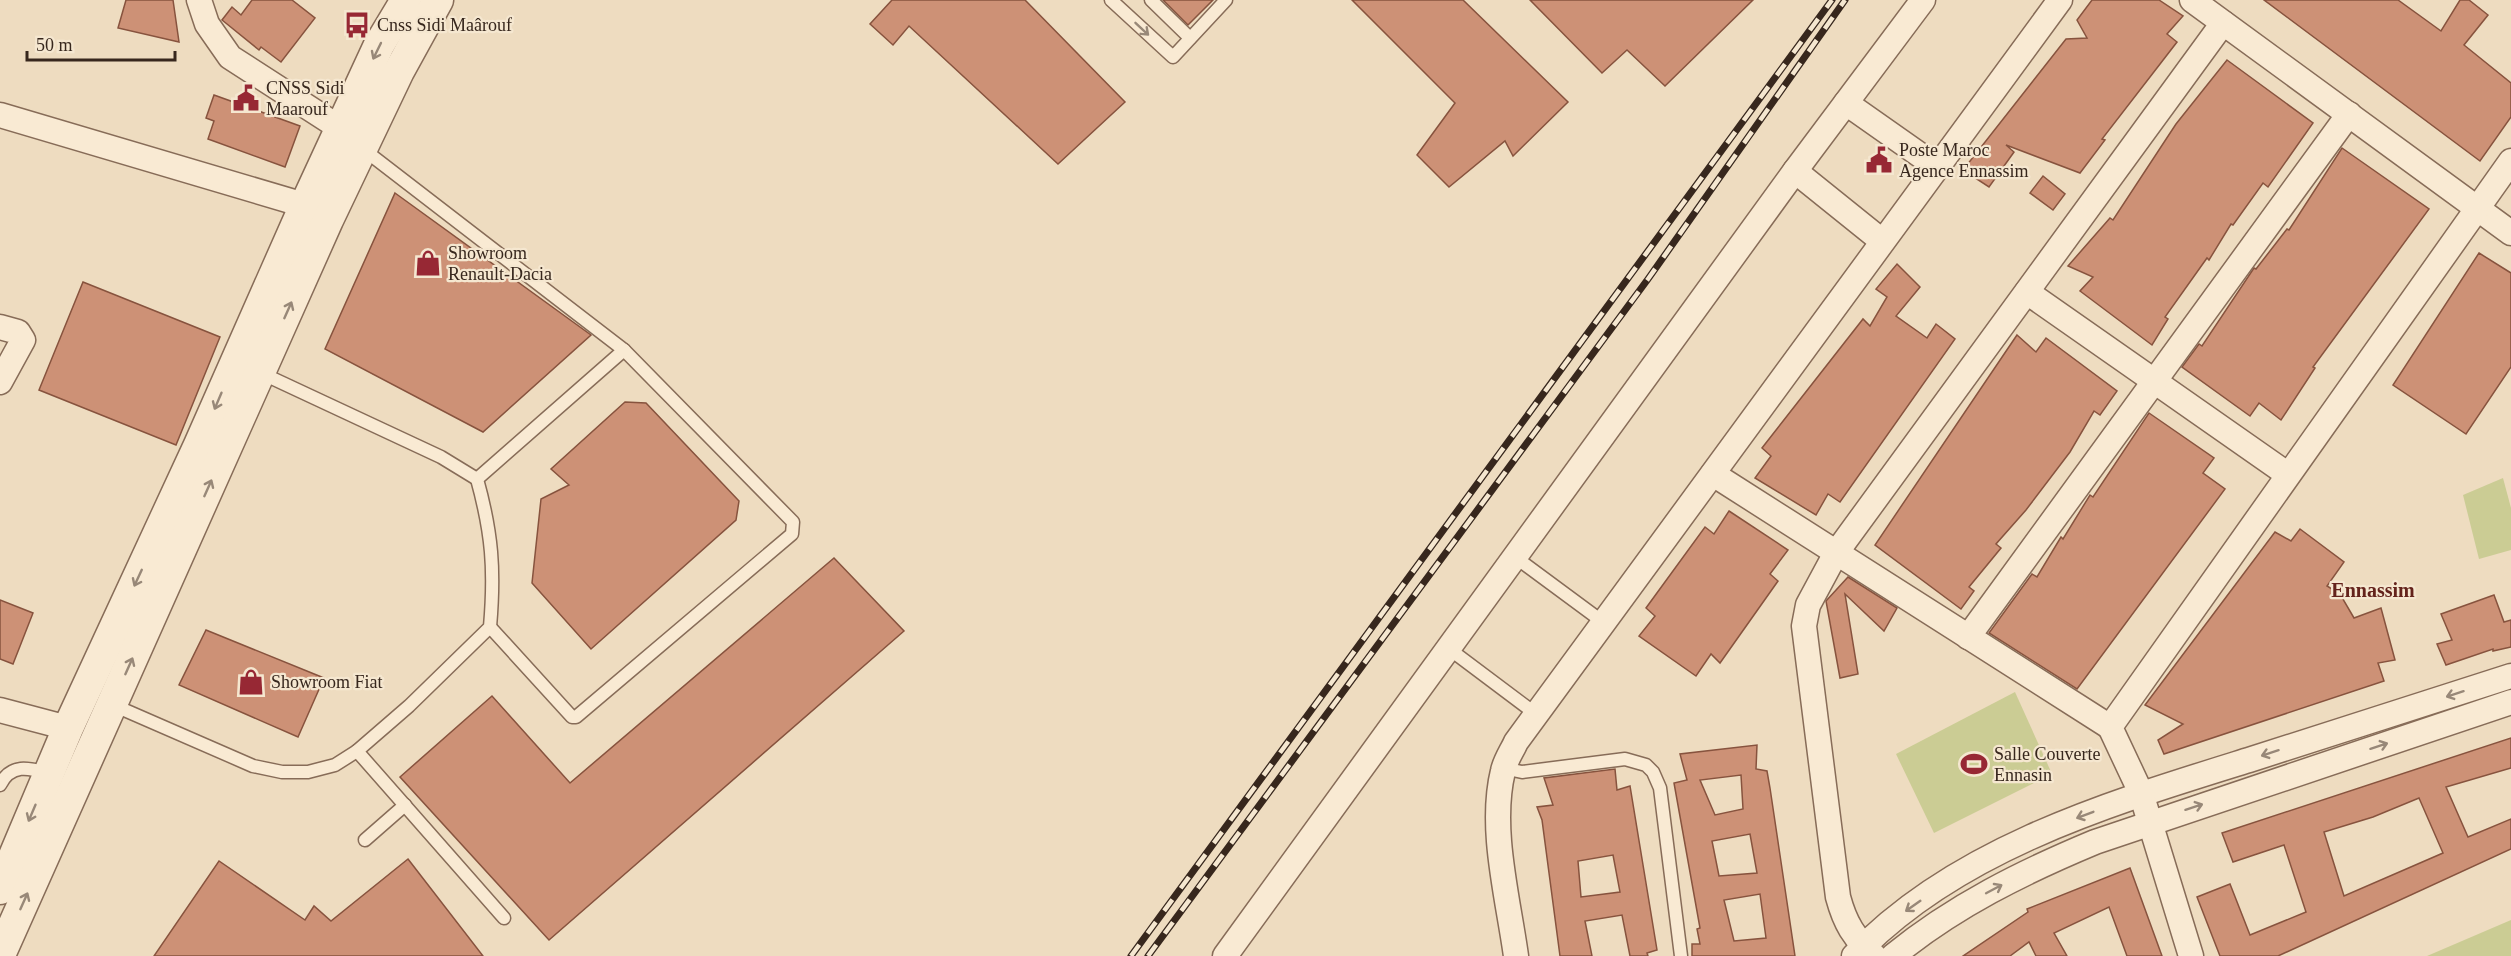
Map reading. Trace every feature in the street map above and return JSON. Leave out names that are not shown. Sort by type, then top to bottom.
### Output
[{"type":"street","points":[[199,0],[207,24],[230,57],[340,128]]},
{"type":"street","points":[[3,954],[112,704],[247,367],[319,209],[340,128],[379,45],[406,0]]},
{"type":"street","points":[[319,209],[363,149],[399,71],[438,0]]},
{"type":"street","points":[[1225,956],[1795,171],[1923,0]]},
{"type":"street","points":[[1516,956],[1497,824],[1498,796],[1503,768],[1516,742],[2060,0]]},
{"type":"street","points":[[2192,0],[2511,233]]},
{"type":"street","points":[[2223,23],[1836,554],[1808,605],[1804,626],[1838,897],[1853,936],[1863,953],[1952,880],[1993,856],[2048,829],[2141,794],[2511,676]]},
{"type":"street","points":[[1846,103],[1937,167]]},
{"type":"street","points":[[1968,637],[2349,114]]},
{"type":"street","points":[[0,115],[319,209]]},
{"type":"street","points":[[2110,727],[2476,207],[2511,161]]},
{"type":"street","points":[[1795,171],[1882,241]]},
{"type":"street","points":[[2027,292],[2287,474]]},
{"type":"street","points":[[0,327],[18,333],[23,340],[0,382]]},
{"type":"street","points":[[0,890],[68,728],[200,445],[247,367]]},
{"type":"street","points":[[1713,474],[2110,727],[2141,794],[2191,956]]},
{"type":"street","points":[[1893,956],[1920,934],[1967,904],[2037,866],[2150,822],[2511,702]]},
{"type":"street","points":[[0,710],[68,728]]},
{"type":"lane","points":[[1111,0],[1173,57],[1226,0]]},
{"type":"lane","points":[[1151,0],[1190,38]]},
{"type":"lane","points":[[363,149],[624,350],[793,522],[792,534],[574,718],[490,627]]},
{"type":"lane","points":[[477,478],[624,350]]},
{"type":"lane","points":[[112,704],[253,766],[282,772],[308,772],[335,765],[357,751],[409,706],[490,627],[493,558],[489,524],[477,478],[441,457],[247,367]]},
{"type":"lane","points":[[1515,557],[1603,622]]},
{"type":"lane","points":[[1448,648],[1536,714]]},
{"type":"lane","points":[[357,751],[504,918]]},
{"type":"lane","points":[[1503,768],[1522,772],[1624,759],[1646,765],[1653,772],[1660,788],[1682,956]]},
{"type":"lane","points":[[0,785],[13,770],[24,767],[49,774]]},
{"type":"lane","points":[[365,840],[405,805]]},
{"type":"green space","points":[[2503,478],[2511,508],[2511,550],[2479,559],[2463,495]]},
{"type":"green space","name":"Salle Couverte Ennasin","points":[[2015,692],[2052,774],[1934,833],[1896,754]]},
{"type":"green space","points":[[2511,920],[2511,956],[2427,956]]},
{"type":"building","points":[[126,0],[173,0],[179,42],[118,28]]},
{"type":"building","points":[[252,0],[292,0],[315,18],[281,62],[261,47],[259,50],[222,20],[232,7],[241,15]]},
{"type":"building","points":[[892,0],[1025,0],[1125,102],[1058,164],[909,26],[893,45],[870,24]]},
{"type":"building","points":[[1163,0],[1213,0],[1188,25]]},
{"type":"building","points":[[1352,0],[1463,0],[1568,102],[1513,156],[1505,141],[1449,187],[1417,155],[1455,103]]},
{"type":"building","points":[[1530,0],[1753,0],[1665,86],[1627,50],[1602,73]]},
{"type":"building","points":[[2092,0],[2159,0],[2183,16],[2167,34],[2177,42],[2102,139],[2105,140],[2080,173],[2006,145],[2014,152],[1989,187],[1963,170],[2066,39],[2087,38],[2077,20]]},
{"type":"building","points":[[2264,0],[2398,0],[2441,31],[2460,0],[2469,0],[2488,15],[2464,45],[2511,83],[2511,117],[2480,161]]},
{"type":"building","points":[[2227,60],[2313,123],[2268,187],[2263,183],[2233,225],[2231,224],[2209,260],[2207,258],[2165,317],[2168,319],[2152,345],[2080,291],[2093,277],[2068,266],[2110,218],[2113,220],[2176,124]]},
{"type":"building","points":[[214,95],[300,126],[285,167],[208,139],[214,121],[206,118]]},
{"type":"building","points":[[2342,148],[2429,209],[2313,367],[2315,368],[2281,420],[2259,403],[2250,416],[2182,367],[2199,344],[2202,346],[2254,268],[2256,269],[2287,229],[2289,230]]},
{"type":"building","points":[[2043,176],[2065,194],[2053,210],[2030,193]]},
{"type":"building","name":"Showroom Renault-Dacia","points":[[395,193],[591,335],[483,432],[325,349]]},
{"type":"building","points":[[2479,253],[2511,273],[2511,367],[2466,434],[2393,385]]},
{"type":"building","points":[[1897,264],[1920,287],[1896,316],[1927,338],[1936,324],[1955,339],[1840,502],[1828,494],[1816,515],[1755,478],[1771,456],[1762,448],[1863,319],[1870,326],[1887,297],[1876,289]]},
{"type":"building","points":[[83,282],[220,337],[176,445],[39,390]]},
{"type":"building","points":[[2017,335],[2036,352],[2046,338],[2117,391],[2100,415],[2094,411],[2070,452],[2026,510],[1996,544],[2001,548],[1969,587],[1974,591],[1961,609],[1875,545]]},
{"type":"building","points":[[625,402],[646,403],[739,501],[736,520],[591,649],[532,583],[541,499],[569,485],[551,469]]},
{"type":"building","points":[[2149,413],[2214,458],[2203,473],[2225,489],[2077,689],[1989,633],[2032,574],[2037,577],[2061,537],[2063,539],[2090,495],[2093,497]]},
{"type":"building","points":[[1729,511],[1788,550],[1770,574],[1778,581],[1720,663],[1711,654],[1696,676],[1639,636],[1655,616],[1646,608],[1705,527],[1714,534]]},
{"type":"building","points":[[2300,529],[2344,562],[2327,586],[2340,594],[2354,618],[2381,608],[2395,660],[2378,663],[2384,681],[2164,754],[2158,740],[2183,724],[2145,705],[2275,532],[2291,541]]},
{"type":"building","points":[[834,558],[904,631],[549,940],[400,777],[492,696],[570,783]]},
{"type":"building","points":[[1848,577],[1897,608],[1884,631],[1845,594],[1858,674],[1840,678],[1826,601]]},
{"type":"building","points":[[2494,595],[2504,622],[2511,620],[2511,647],[2493,651],[2493,649],[2446,665],[2437,644],[2452,640],[2441,614]]},
{"type":"building","points":[[0,600],[33,613],[13,664],[0,659]]},
{"type":"building","name":"Showroom Fiat","points":[[206,630],[324,678],[298,737],[179,685]]},
{"type":"building","points":[[2511,738],[2511,768],[2446,787],[2468,837],[2511,819],[2511,849],[2278,956],[2220,956],[2197,897],[2230,884],[2250,935],[2306,912],[2284,845],[2233,862],[2222,833]],"holes":[[[2419,798],[2443,853],[2344,896],[2324,832],[2373,817]]]},
{"type":"building","points":[[1757,745],[1756,769],[1767,771],[1795,956],[1692,956],[1692,944],[1700,944],[1697,929],[1700,928],[1674,783],[1687,780],[1680,754]],"holes":[[[1741,775],[1743,809],[1715,815],[1700,780]],[[1750,834],[1757,873],[1719,876],[1712,841]],[[1760,894],[1766,938],[1734,941],[1724,900]]]},
{"type":"building","points":[[1615,769],[1617,790],[1630,786],[1657,950],[1647,953],[1648,956],[1630,956],[1622,915],[1585,921],[1592,956],[1560,956],[1542,820],[1537,807],[1553,805],[1544,778]],"holes":[[[1613,855],[1620,892],[1581,897],[1578,861]]]},
{"type":"building","points":[[408,859],[483,956],[154,956],[219,861],[305,920],[314,906],[331,921]]},
{"type":"building","points":[[2130,868],[2162,956],[2127,956],[2109,907],[2054,933],[2067,956],[2036,956],[2029,942],[2010,956],[1963,956],[2028,912],[2027,909]]},
{"type":"railway","points":[[1131,956],[1832,0]]},
{"type":"railway","points":[[1148,956],[1648,279],[1845,0]]},
{"type":"place","name":"Cnss Sidi Maârouf","points":[[357,25]]},
{"type":"place","name":"CNSS Sidi Maarouf","points":[[246,98]]},
{"type":"place","name":"Poste Maroc Agence Ennassim","points":[[1879,160]]},
{"type":"place","name":"Showroom Renault-Dacia","points":[[428,263]]},
{"type":"place","name":"Showroom Fiat","points":[[251,682]]},
{"type":"place","name":"Salle Couverte Ennasin","points":[[1974,764]]},
{"type":"district","name":"Ennassim","points":[[2373,590]]}]
